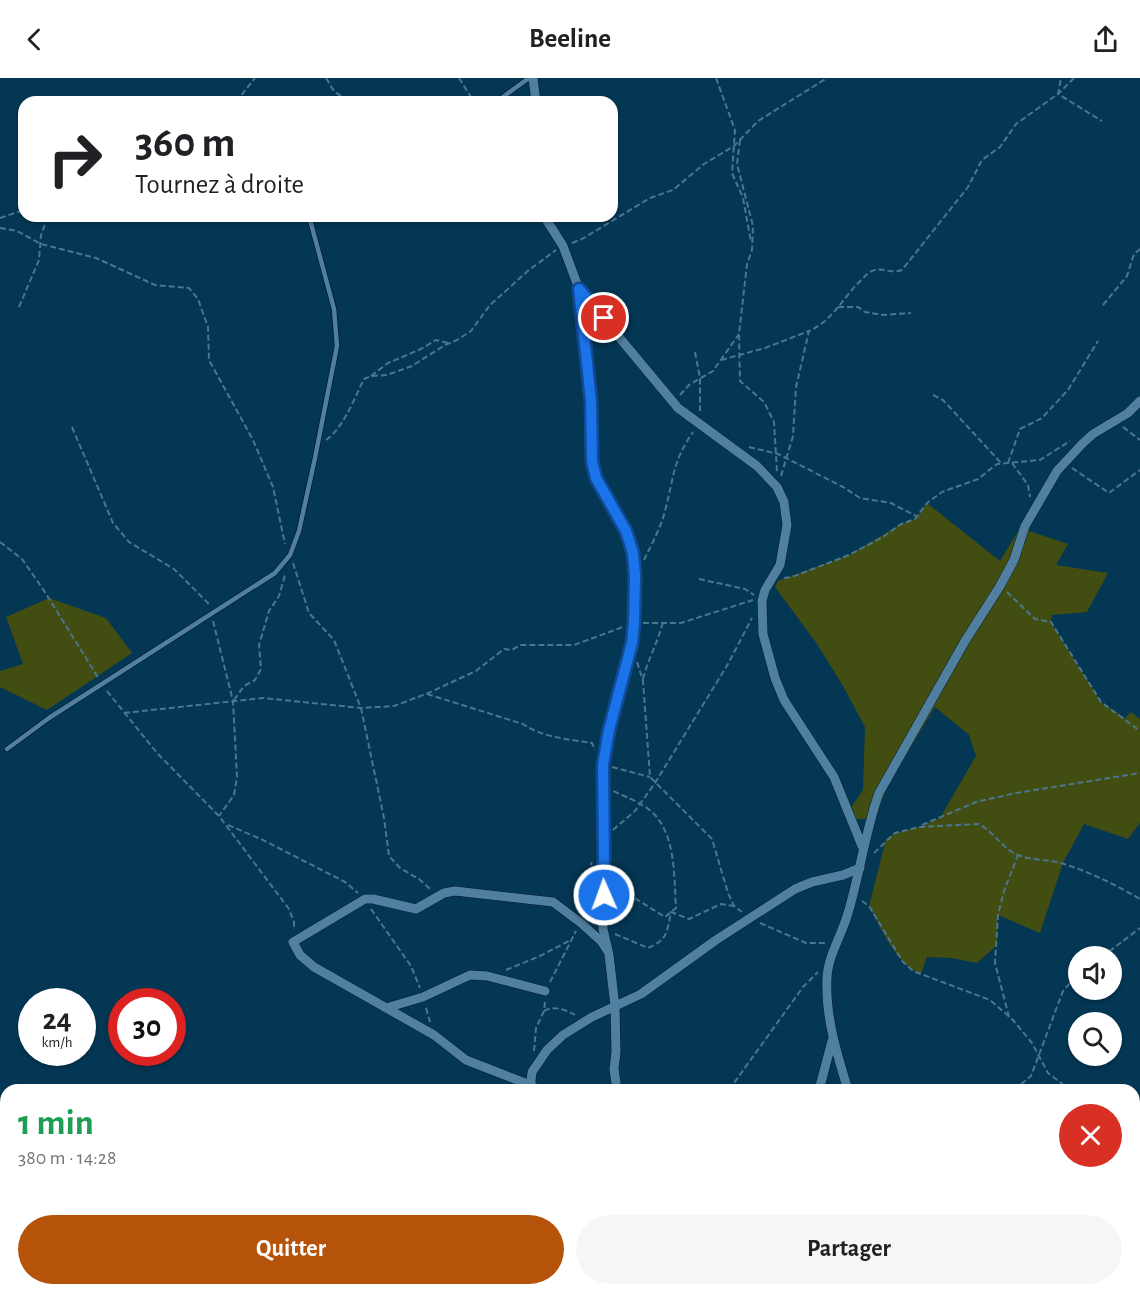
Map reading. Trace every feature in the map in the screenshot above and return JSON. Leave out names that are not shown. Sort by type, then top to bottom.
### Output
[{"type":"street","points":[[531,78],[535,96]]},
{"type":"street","points":[[548,222],[564,246],[579,289],[591,401],[592,461],[596,478],[626,531],[633,553],[635,576],[632,643],[609,730],[603,765],[603,929],[609,955],[615,1006],[614,1069],[616,1084]]},
{"type":"street","points":[[579,289],[678,408],[757,466],[777,487],[784,502],[788,525],[780,565],[765,590],[762,603],[763,634],[775,678],[784,700],[834,777],[860,837],[862,849]]},
{"type":"street","points":[[846,1084],[833,1038],[827,996],[827,977],[829,961],[848,913],[860,868],[862,849],[879,793],[965,641],[1000,586],[1014,560],[1033,512],[1057,471],[1093,434],[1117,421],[1134,408],[1140,400]]},
{"type":"street","points":[[533,1084],[532,1072],[548,1050],[563,1035],[592,1017],[641,994],[750,918],[804,885],[860,868]]},
{"type":"street","points":[[521,1084],[466,1060],[434,1035],[305,960],[293,942],[365,899],[373,898],[416,909],[455,891],[554,902],[582,922],[602,942],[609,955]]},
{"type":"street","points":[[386,1008],[423,998],[465,975],[487,976],[545,991]]},
{"type":"street","points":[[821,1084],[833,1038]]},
{"type":"lane","points":[[505,96],[531,78]]},
{"type":"lane","points":[[7,749],[49,718],[274,573],[290,555],[298,531],[318,445],[337,346],[334,309],[311,222]]},
{"type":"path","points":[[241,96],[255,78]]},
{"type":"path","points":[[326,78],[334,91],[341,96]]},
{"type":"path","points":[[459,78],[470,96]]},
{"type":"path","points":[[716,78],[735,130],[732,173],[742,198],[752,250]]},
{"type":"path","points":[[618,217],[650,198],[673,190],[704,164],[734,146],[758,121],[827,78]]},
{"type":"path","points":[[1058,94],[1061,78]]},
{"type":"path","points":[[721,360],[820,326],[868,273],[879,268],[894,273],[902,270],[968,188],[982,160],[1000,147],[1016,124],[1058,94],[1074,78]]},
{"type":"path","points":[[1058,94],[1102,121]]},
{"type":"path","points":[[740,140],[737,164],[753,226],[752,250],[747,264],[739,334],[740,381],[764,402],[774,422],[778,454],[777,487]]},
{"type":"path","points":[[0,218],[18,212]]},
{"type":"path","points":[[19,307],[39,260],[41,235],[46,222]]},
{"type":"path","points":[[371,376],[387,375],[412,366],[471,331],[490,305],[546,256],[582,239],[610,222]]},
{"type":"path","points":[[0,228],[17,231],[40,244],[96,258],[155,285],[189,288],[198,299],[208,327],[209,360],[253,440],[273,487],[282,538],[309,613],[334,640],[361,708],[390,856],[400,868],[419,879],[438,897]]},
{"type":"path","points":[[1103,305],[1127,276],[1134,254],[1140,249]]},
{"type":"path","points":[[838,307],[858,307],[865,312],[882,315],[911,313]]},
{"type":"path","points":[[777,487],[788,459],[793,436],[796,387],[809,331]]},
{"type":"path","points":[[674,402],[689,385],[713,371],[739,334]]},
{"type":"path","points":[[318,445],[332,435],[364,379],[388,363],[422,349],[436,340],[450,343]]},
{"type":"path","points":[[1008,464],[1020,429],[1042,418],[1061,397],[1098,341]]},
{"type":"path","points":[[635,576],[654,540],[666,509],[674,468],[684,444],[700,422],[700,378],[695,352]]},
{"type":"path","points":[[933,395],[943,400],[1002,464]]},
{"type":"path","points":[[1117,421],[1140,440]]},
{"type":"path","points":[[72,427],[113,523],[129,542],[174,569],[208,603],[233,701],[237,777],[234,795],[219,816]]},
{"type":"path","points":[[774,578],[792,577],[849,555],[916,516],[942,492],[978,478],[997,464],[1040,460],[1069,441],[1093,434]]},
{"type":"path","points":[[743,446],[778,454],[860,498],[891,503],[916,516]]},
{"type":"path","points":[[1044,458],[1065,464],[1108,493],[1140,470]]},
{"type":"path","points":[[1012,463],[1028,485],[1033,512]]},
{"type":"path","points":[[0,542],[22,559],[102,684],[124,713],[157,753],[219,816],[289,909],[294,922],[293,942]]},
{"type":"path","points":[[233,701],[244,686],[255,680],[261,669],[259,645],[269,611],[279,596],[290,555]]},
{"type":"path","points":[[124,713],[263,699],[361,708],[394,706],[476,671],[504,649],[512,650],[520,645],[574,645],[634,623],[681,623],[759,598],[745,589],[699,579]]},
{"type":"path","points":[[1000,586],[1035,619],[1051,622],[1101,702],[1140,731]]},
{"type":"path","points":[[533,1053],[536,1028],[544,1011],[545,991],[582,922],[578,906],[582,887],[604,838],[635,811],[655,783],[701,710],[762,603]]},
{"type":"path","points":[[643,681],[647,663],[660,635],[663,622]]},
{"type":"path","points":[[637,662],[643,681],[650,777],[712,839],[734,906]]},
{"type":"path","points":[[426,694],[523,724],[535,732],[592,743],[603,765],[650,777]]},
{"type":"path","points":[[873,854],[895,833],[919,826],[976,802],[1016,793],[1140,773]]},
{"type":"path","points":[[602,878],[665,917],[676,908],[671,854],[666,834],[654,814],[640,804],[604,786]]},
{"type":"path","points":[[919,826],[978,824],[985,827],[1018,855],[1063,863],[1140,898]]},
{"type":"path","points":[[1009,1017],[995,963],[998,915],[1004,891],[1018,855]]},
{"type":"path","points":[[852,895],[869,906],[903,962],[913,971],[990,1000],[1032,1043],[1048,1073],[1062,1084]]},
{"type":"path","points":[[671,912],[689,919],[721,904],[734,906],[750,918],[806,943],[837,942]]},
{"type":"path","points":[[603,929],[648,948],[656,945],[666,936],[671,912]]},
{"type":"path","points":[[1116,946],[1140,928]]},
{"type":"path","points":[[487,976],[510,969],[571,940]]},
{"type":"path","points":[[733,1084],[803,987],[822,966]]},
{"type":"path","points":[[1021,1084],[1031,1076],[1063,991],[1068,985]]},
{"type":"path","points":[[544,1011],[555,1008],[584,1017],[592,1017]]},
{"type":"green space","points":[[927,503],[1000,561],[1020,528],[1068,544],[1056,565],[1108,573],[1087,612],[1052,615],[1051,622],[1101,702],[1125,718],[1131,712],[1140,719],[1140,823],[1128,839],[1084,824],[1063,863],[1040,933],[998,915],[997,945],[977,963],[952,958],[927,957],[921,974],[912,969],[897,954],[869,906],[886,839],[895,833],[919,827],[940,818],[976,756],[969,735],[935,707],[888,785],[875,819],[853,819],[850,809],[863,790],[865,727],[817,644],[775,587],[778,581],[849,555],[901,524],[915,519]]},
{"type":"green space","points":[[49,598],[106,618],[132,653],[47,710],[0,687],[0,671],[23,664],[6,617]]},
{"type":"route","points":[[604,318],[579,289],[591,401],[592,461],[596,478],[626,531],[633,553],[635,576],[632,643],[609,730],[603,765],[604,859],[602,878],[604,895]]}]
